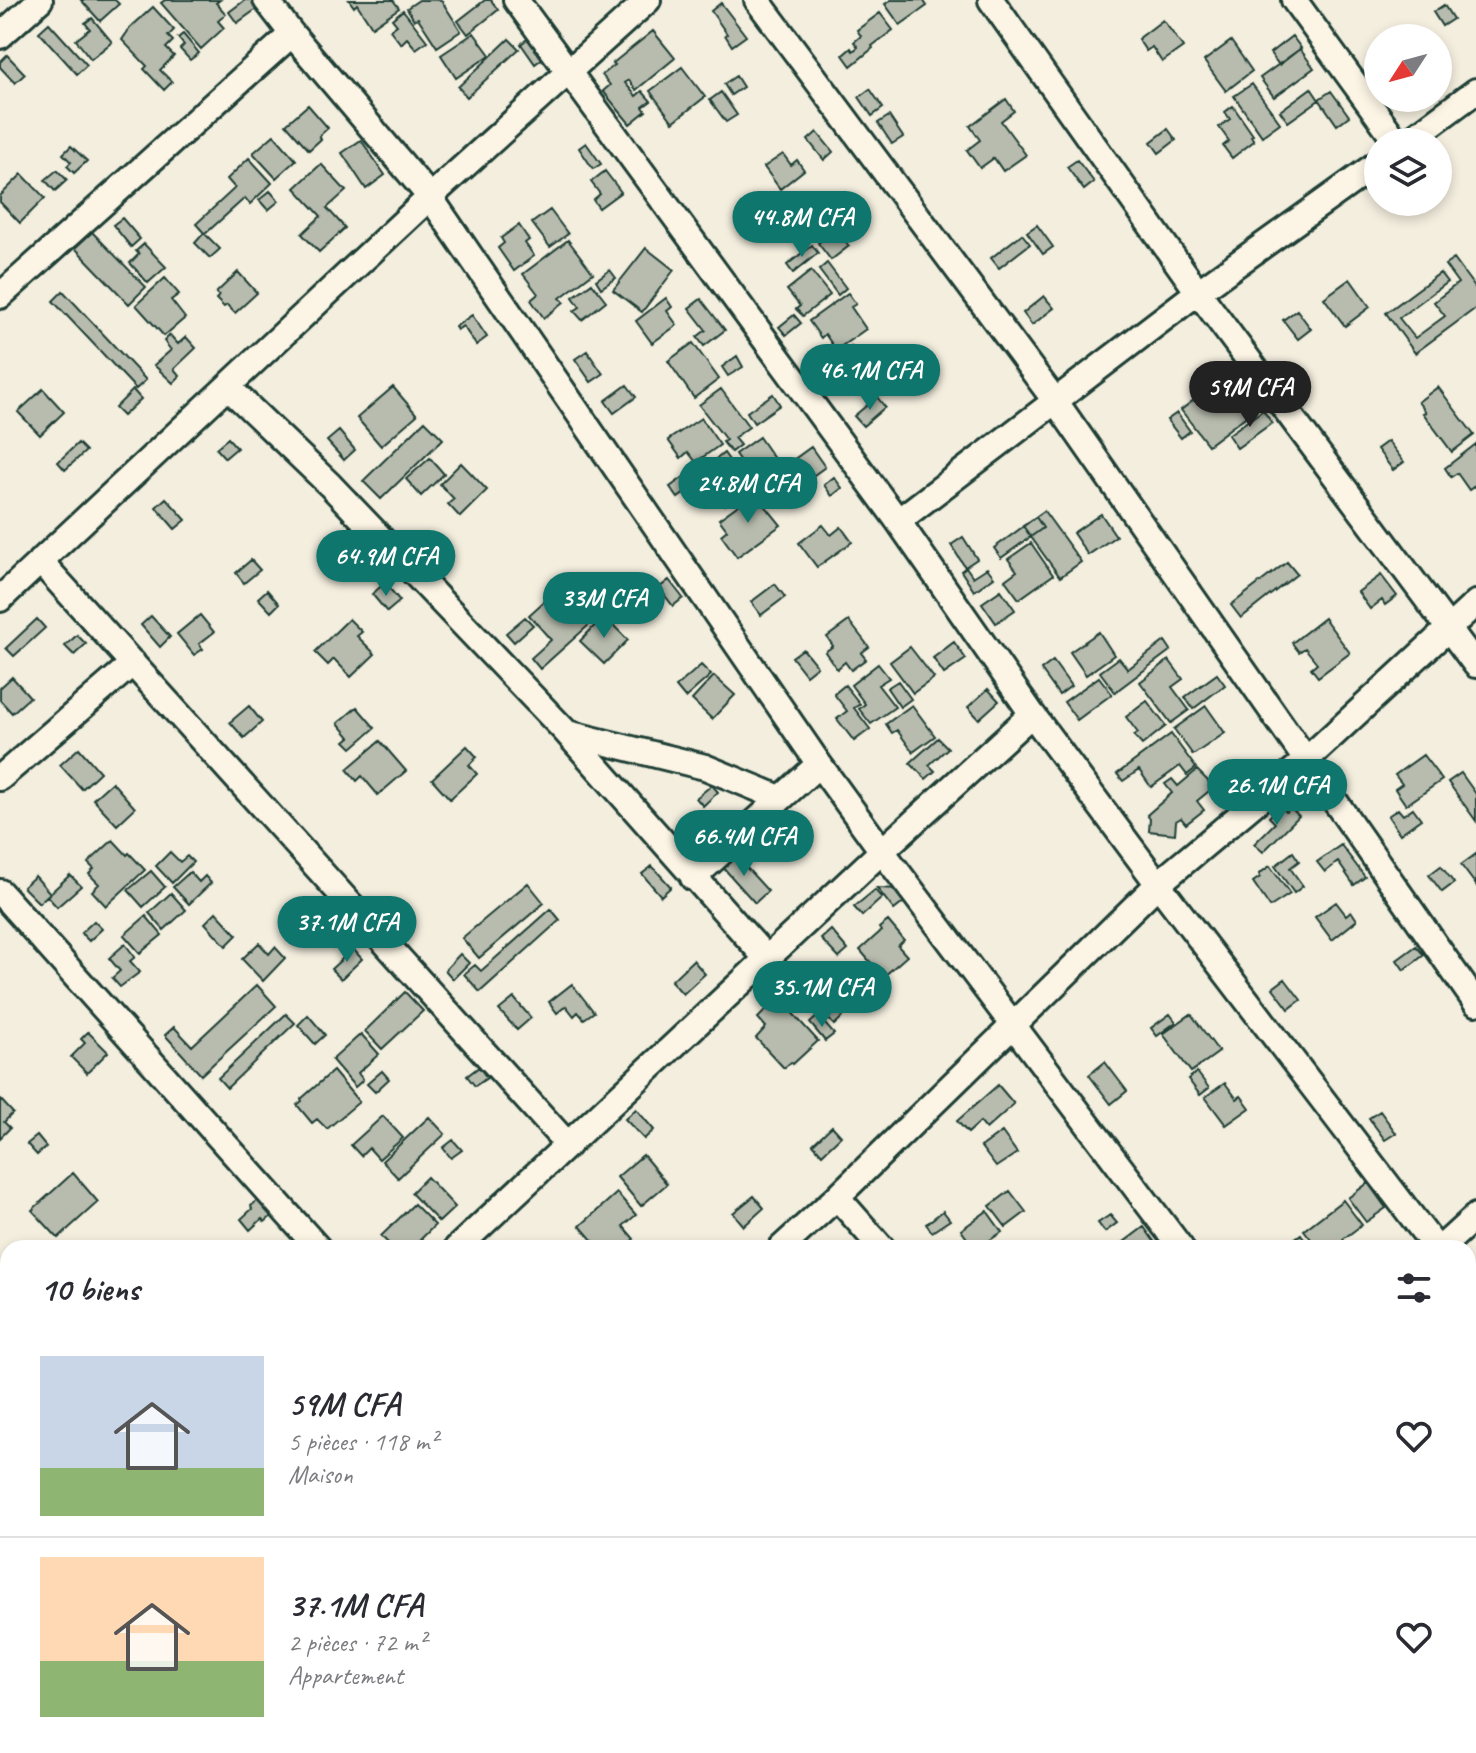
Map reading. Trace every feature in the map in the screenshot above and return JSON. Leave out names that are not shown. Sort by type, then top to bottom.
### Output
[{"type":"street","points":[[0,36],[40,0]]},
{"type":"street","points":[[266,0],[430,197],[819,764],[1175,1240]]},
{"type":"street","points":[[516,0],[898,521],[1032,714],[1158,884],[1432,1240]]},
{"type":"street","points":[[0,599],[430,197],[648,0]]},
{"type":"street","points":[[757,0],[1056,402],[1476,1003]]},
{"type":"street","points":[[991,0],[1198,292],[1476,665]]},
{"type":"street","points":[[1294,0],[1387,128]]},
{"type":"street","points":[[0,296],[292,34]]},
{"type":"street","points":[[1426,128],[1476,91]]},
{"type":"street","points":[[898,521],[1198,292],[1364,173]]},
{"type":"street","points":[[228,387],[330,485],[567,733],[767,959]]},
{"type":"street","points":[[40,561],[568,1145]]},
{"type":"street","points":[[790,1240],[1158,884],[1305,761],[1476,603]]},
{"type":"street","points":[[0,778],[133,663]]},
{"type":"street","points":[[466,1240],[1032,714]]},
{"type":"street","points":[[567,733],[705,767],[780,798]]},
{"type":"street","points":[[693,878],[819,764]]},
{"type":"street","points":[[0,892],[311,1240]]},
{"type":"street","points":[[837,1197],[875,1240]]},
{"type":"street","points":[[1448,1240],[1476,1216]]},
{"type":"building","points":[[81,0],[115,0],[119,4],[100,21]]},
{"type":"building","points":[[165,0],[220,0],[216,3],[226,14],[218,21],[224,28],[201,49],[161,3]]},
{"type":"building","points":[[245,0],[253,0],[258,8],[237,23],[229,12]]},
{"type":"building","points":[[349,0],[393,0],[399,8],[372,27],[357,4],[354,7]]},
{"type":"building","points":[[419,0],[441,0],[461,31],[437,47],[418,18],[414,20],[407,8]]},
{"type":"building","points":[[485,0],[491,0],[498,10],[468,34],[458,21]]},
{"type":"building","points":[[891,0],[923,0],[927,6],[900,25],[885,4]]},
{"type":"building","points":[[721,3],[746,36],[732,46],[711,11]]},
{"type":"building","points":[[1444,5],[1453,19],[1441,24],[1433,12]]},
{"type":"building","points":[[153,7],[174,30],[168,36],[173,41],[166,48],[174,56],[160,70],[172,82],[164,90],[144,69],[147,66],[122,40]]},
{"type":"building","points":[[403,10],[427,41],[416,49],[407,38],[401,44],[390,30],[397,25],[392,19]]},
{"type":"building","points":[[880,13],[893,30],[851,66],[843,55],[851,48],[853,51],[858,47],[854,42],[861,36],[857,30]]},
{"type":"building","points":[[92,18],[112,42],[91,59],[76,40],[90,29],[85,23]]},
{"type":"building","points":[[1163,20],[1183,47],[1162,62],[1152,47],[1146,51],[1138,39]]},
{"type":"building","points":[[49,23],[87,65],[77,74],[39,32]]},
{"type":"building","points":[[653,31],[675,58],[636,90],[629,80],[625,83],[636,96],[642,91],[651,101],[643,107],[646,111],[630,124],[603,91],[610,85],[602,75]]},
{"type":"building","points":[[474,33],[490,55],[456,78],[441,55]]},
{"type":"building","points":[[183,34],[199,53],[190,60],[180,49],[184,45],[178,38]]},
{"type":"building","points":[[532,35],[547,55],[535,64],[521,44]]},
{"type":"building","points":[[1292,36],[1301,48],[1279,65],[1270,53]]},
{"type":"building","points":[[509,39],[519,49],[467,97],[458,87]]},
{"type":"building","points":[[1231,41],[1252,71],[1226,91],[1204,61]]},
{"type":"building","points":[[1300,49],[1314,68],[1274,97],[1260,78]]},
{"type":"building","points":[[7,55],[25,74],[15,83],[0,67],[0,62]]},
{"type":"building","points":[[682,67],[705,97],[673,122],[650,91]]},
{"type":"building","points":[[736,76],[743,87],[731,95],[724,84]]},
{"type":"building","points":[[1252,84],[1280,123],[1262,136],[1234,96]]},
{"type":"building","points":[[1311,88],[1319,100],[1288,122],[1280,111]]},
{"type":"building","points":[[870,89],[883,108],[872,116],[859,97]]},
{"type":"building","points":[[1331,91],[1349,116],[1337,125],[1319,99]]},
{"type":"building","points":[[721,92],[737,115],[726,122],[710,100]]},
{"type":"building","points":[[1006,99],[1014,111],[1001,121],[1026,155],[1003,171],[994,158],[980,168],[967,150],[980,140],[970,126]]},
{"type":"building","points":[[308,105],[328,128],[309,150],[286,124]]},
{"type":"building","points":[[1233,106],[1254,141],[1232,158],[1223,146],[1229,141],[1219,127],[1230,119],[1225,112]]},
{"type":"building","points":[[889,116],[903,137],[892,144],[878,123]]},
{"type":"building","points":[[1168,129],[1176,140],[1159,153],[1151,142]]},
{"type":"building","points":[[817,132],[833,152],[824,160],[808,140]]},
{"type":"building","points":[[274,135],[296,160],[276,178],[253,153]]},
{"type":"building","points":[[361,140],[385,175],[366,189],[342,153]]},
{"type":"building","points":[[586,143],[601,164],[593,169],[579,148]]},
{"type":"building","points":[[71,146],[87,161],[74,173],[67,166],[71,162],[63,154]]},
{"type":"building","points":[[783,154],[791,165],[797,160],[804,170],[780,189],[764,167]]},
{"type":"building","points":[[249,158],[272,183],[250,204],[245,198],[205,234],[196,224],[235,188],[227,179]]},
{"type":"building","points":[[1077,160],[1094,182],[1084,190],[1067,167]]},
{"type":"building","points":[[321,164],[346,191],[327,208],[345,228],[319,252],[302,234],[321,216],[295,188]]},
{"type":"building","points":[[57,170],[67,180],[55,191],[45,180]]},
{"type":"building","points":[[605,171],[621,192],[599,208],[593,200],[600,194],[591,182]]},
{"type":"building","points":[[22,174],[45,198],[20,223],[0,202],[0,196]]},
{"type":"building","points":[[270,191],[279,201],[268,210],[259,200]]},
{"type":"building","points":[[550,210],[568,234],[550,247],[532,223]]},
{"type":"building","points":[[122,218],[140,239],[131,247],[113,225]]},
{"type":"building","points":[[842,224],[848,232],[842,237],[849,246],[831,260],[818,243]]},
{"type":"building","points":[[519,225],[529,240],[525,243],[534,256],[514,271],[498,248],[504,243],[501,238]]},
{"type":"building","points":[[1037,225],[1053,247],[1043,254],[1027,232]]},
{"type":"building","points":[[92,232],[146,287],[129,304],[75,248]]},
{"type":"building","points":[[204,233],[220,249],[210,258],[195,243]]},
{"type":"building","points":[[1022,234],[1030,244],[999,268],[991,258]]},
{"type":"building","points":[[568,240],[593,273],[560,298],[564,302],[544,318],[531,300],[538,294],[523,274]]},
{"type":"building","points":[[144,244],[166,267],[148,283],[130,263]]},
{"type":"building","points":[[812,245],[818,253],[793,273],[787,265]]},
{"type":"building","points":[[646,248],[674,270],[642,312],[613,290]]},
{"type":"building","points":[[1454,259],[1476,289],[1476,308],[1415,353],[1386,313],[1440,273],[1447,282],[1399,318],[1415,338],[1445,316],[1434,302],[1458,283],[1445,265]]},
{"type":"building","points":[[827,263],[846,288],[838,295],[819,270]]},
{"type":"building","points":[[610,270],[616,278],[601,288],[596,280]]},
{"type":"building","points":[[811,271],[830,295],[803,316],[796,309],[800,306],[787,290]]},
{"type":"building","points":[[238,272],[257,293],[235,313],[216,299],[219,296],[216,293]]},
{"type":"building","points":[[165,278],[179,294],[171,300],[185,318],[164,336],[136,305]]},
{"type":"building","points":[[1350,279],[1370,307],[1345,326],[1324,298]]},
{"type":"building","points":[[592,283],[606,301],[582,320],[574,311],[580,307],[573,297]]},
{"type":"building","points":[[63,291],[146,380],[136,389],[53,301]]},
{"type":"building","points":[[848,293],[856,304],[851,307],[866,329],[836,350],[825,334],[821,338],[809,321]]},
{"type":"building","points":[[1044,296],[1054,308],[1032,325],[1023,313]]},
{"type":"building","points":[[666,298],[672,307],[667,311],[677,325],[652,343],[636,321]]},
{"type":"building","points":[[701,299],[725,330],[704,346],[697,337],[706,330],[689,308]]},
{"type":"building","points":[[1297,310],[1311,329],[1298,339],[1283,320]]},
{"type":"building","points":[[472,315],[487,337],[476,345],[463,326],[457,330],[455,327]]},
{"type":"building","points":[[794,315],[801,323],[786,335],[779,327]]},
{"type":"building","points":[[170,335],[178,344],[186,337],[196,348],[174,369],[180,376],[173,383],[154,365],[171,350],[164,341]]},
{"type":"building","points":[[693,343],[719,379],[694,398],[668,361]]},
{"type":"building","points":[[851,346],[858,356],[832,375],[825,365]]},
{"type":"building","points":[[587,351],[603,374],[591,382],[575,359]]},
{"type":"building","points":[[737,356],[743,367],[728,376],[722,367]]},
{"type":"building","points":[[1222,378],[1249,414],[1208,445],[1181,410]]},
{"type":"building","points":[[627,385],[636,397],[614,413],[605,401]]},
{"type":"building","points":[[393,387],[417,415],[381,446],[357,418]]},
{"type":"building","points":[[1438,387],[1474,435],[1452,452],[1418,402]]},
{"type":"building","points":[[43,389],[64,412],[40,435],[18,412]]},
{"type":"building","points":[[721,389],[749,427],[734,438],[740,445],[731,452],[723,442],[726,440],[699,405]]},
{"type":"building","points":[[133,390],[141,399],[123,416],[115,408]]},
{"type":"building","points":[[773,394],[780,405],[754,423],[747,412]]},
{"type":"building","points":[[877,397],[885,407],[863,426],[854,416]]},
{"type":"building","points":[[1263,410],[1272,423],[1237,448],[1228,435]]},
{"type":"building","points":[[1177,413],[1190,431],[1181,438],[1167,420]]},
{"type":"building","points":[[701,418],[720,445],[696,462],[688,452],[681,458],[668,440]]},
{"type":"building","points":[[425,421],[443,439],[381,499],[363,481]]},
{"type":"building","points":[[339,431],[355,450],[344,460],[327,441]]},
{"type":"building","points":[[759,437],[779,466],[756,483],[735,454]]},
{"type":"building","points":[[228,438],[237,448],[225,458],[216,448]]},
{"type":"building","points":[[1388,441],[1404,462],[1393,470],[1377,449]]},
{"type":"building","points":[[78,443],[86,451],[65,470],[58,462]]},
{"type":"building","points":[[1476,444],[1476,485],[1469,490],[1457,473],[1451,477],[1445,468]]},
{"type":"building","points":[[811,447],[825,467],[796,488],[782,468]]},
{"type":"building","points":[[724,453],[752,485],[725,505],[713,489],[708,492],[696,475]]},
{"type":"building","points":[[430,458],[444,474],[421,496],[406,479]]},
{"type":"building","points":[[461,463],[487,490],[460,517],[448,504],[454,499],[440,484]]},
{"type":"building","points":[[688,474],[696,485],[678,498],[670,487]]},
{"type":"building","points":[[834,477],[842,488],[832,496],[824,485]]},
{"type":"building","points":[[755,493],[781,525],[737,557],[721,535],[727,530],[719,519]]},
{"type":"building","points":[[166,498],[186,520],[175,529],[156,507]]},
{"type":"building","points":[[1044,511],[1081,562],[1060,577],[1023,526]]},
{"type":"building","points":[[1101,514],[1116,536],[1088,555],[1073,533]]},
{"type":"building","points":[[1036,517],[1043,528],[1001,558],[994,548]]},
{"type":"building","points":[[823,525],[831,535],[841,527],[852,542],[817,567],[799,543]]},
{"type":"building","points":[[963,537],[977,559],[965,567],[951,545]]},
{"type":"building","points":[[1031,543],[1053,575],[1019,599],[1005,580],[1017,571],[1008,559]]},
{"type":"building","points":[[251,560],[260,570],[244,583],[236,573]]},
{"type":"building","points":[[1287,562],[1297,574],[1241,618],[1231,605]]},
{"type":"building","points":[[966,567],[973,577],[987,568],[994,577],[974,591],[961,571]]},
{"type":"building","points":[[1381,575],[1397,596],[1385,605],[1382,600],[1370,609],[1358,592]]},
{"type":"building","points":[[569,579],[600,615],[540,669],[531,658],[551,640],[529,615]]},
{"type":"building","points":[[669,580],[683,598],[673,606],[659,588]]},
{"type":"building","points":[[385,583],[400,601],[387,612],[372,594]]},
{"type":"building","points":[[775,584],[785,597],[761,615],[751,602]]},
{"type":"building","points":[[267,590],[279,604],[271,612],[258,598]]},
{"type":"building","points":[[1001,590],[1015,610],[996,623],[982,603]]},
{"type":"building","points":[[200,615],[214,632],[199,644],[203,649],[194,655],[177,634]]},
{"type":"building","points":[[151,616],[170,637],[160,647],[141,625]]},
{"type":"building","points":[[604,616],[628,640],[604,664],[580,641]]},
{"type":"building","points":[[525,617],[533,625],[514,642],[506,633]]},
{"type":"building","points":[[1324,618],[1350,653],[1318,677],[1311,668],[1317,663],[1305,648],[1299,652],[1292,643]]},
{"type":"building","points":[[37,619],[45,628],[14,656],[6,648]]},
{"type":"building","points":[[349,619],[362,632],[357,636],[375,654],[351,677],[334,659],[328,665],[315,652]]},
{"type":"building","points":[[849,621],[869,647],[861,653],[866,659],[851,670],[845,662],[837,669],[825,652],[833,646],[827,637]]},
{"type":"building","points":[[1099,632],[1114,655],[1086,675],[1070,652]]},
{"type":"building","points":[[77,635],[86,644],[74,655],[65,646]]},
{"type":"building","points":[[1165,641],[1171,650],[1115,692],[1100,672],[1119,658],[1128,669]]},
{"type":"building","points":[[954,642],[966,659],[944,674],[933,658]]},
{"type":"building","points":[[910,647],[934,678],[913,693],[890,662]]},
{"type":"building","points":[[803,649],[817,666],[806,675],[792,657]]},
{"type":"building","points":[[1169,660],[1183,679],[1172,687],[1189,710],[1171,723],[1140,682]]},
{"type":"building","points":[[1053,661],[1071,686],[1059,695],[1041,670]]},
{"type":"building","points":[[878,664],[889,678],[878,685],[895,707],[871,724],[859,709],[865,704],[851,685]]},
{"type":"building","points":[[701,665],[711,675],[685,698],[676,687]]},
{"type":"building","points":[[1217,674],[1225,685],[1193,709],[1185,697]]},
{"type":"building","points":[[714,676],[735,695],[712,719],[692,700]]},
{"type":"building","points":[[12,677],[30,697],[12,713],[0,700],[0,688]]},
{"type":"building","points":[[1099,677],[1112,694],[1077,720],[1064,702]]},
{"type":"building","points":[[898,681],[911,699],[900,707],[887,688]]},
{"type":"building","points":[[845,685],[860,704],[854,708],[870,729],[854,741],[837,719],[847,711],[834,694]]},
{"type":"building","points":[[988,689],[999,701],[979,719],[968,707]]},
{"type":"building","points":[[1147,701],[1166,726],[1142,745],[1134,736],[1138,733],[1126,717]]},
{"type":"building","points":[[912,705],[935,736],[913,752],[897,730],[892,733],[886,724]]},
{"type":"building","points":[[249,706],[262,722],[244,738],[230,722]]},
{"type":"building","points":[[1206,706],[1225,733],[1193,755],[1174,729]]},
{"type":"building","points":[[357,707],[375,728],[352,748],[345,741],[350,737],[338,723]]},
{"type":"building","points":[[1171,734],[1196,768],[1187,775],[1180,766],[1151,787],[1139,770],[1123,781],[1117,774]]},
{"type":"building","points":[[938,738],[948,748],[929,765],[935,771],[926,779],[910,763]]},
{"type":"building","points":[[380,741],[406,771],[378,795],[362,776],[357,781],[347,769]]},
{"type":"building","points":[[467,746],[477,757],[469,765],[477,774],[450,799],[432,779]]},
{"type":"building","points":[[79,748],[100,772],[82,789],[60,765]]},
{"type":"building","points":[[1423,755],[1442,780],[1406,805],[1395,789],[1402,784],[1395,775]]},
{"type":"building","points":[[1197,770],[1214,787],[1197,801],[1204,810],[1186,824],[1181,818],[1176,821],[1175,834],[1149,831],[1150,819],[1147,815],[1172,793],[1165,784],[1172,779],[1178,786]]},
{"type":"building","points":[[1461,773],[1476,794],[1476,821],[1448,782]]},
{"type":"building","points":[[112,782],[135,808],[117,825],[93,799]]},
{"type":"building","points":[[712,785],[718,792],[703,806],[696,798]]},
{"type":"building","points":[[1280,806],[1286,812],[1291,808],[1299,816],[1263,852],[1254,844],[1275,823],[1269,817]]},
{"type":"building","points":[[1413,808],[1421,819],[1400,834],[1388,816],[1398,809],[1403,815]]},
{"type":"building","points":[[113,840],[145,870],[106,906],[92,891],[99,884],[89,874],[94,869],[88,863]]},
{"type":"building","points":[[1341,845],[1365,877],[1354,885],[1338,862],[1325,872],[1317,862]]},
{"type":"building","points":[[170,852],[180,862],[187,856],[193,862],[172,883],[156,866]]},
{"type":"building","points":[[1293,852],[1299,861],[1290,868],[1303,886],[1294,893],[1275,866]]},
{"type":"building","points":[[733,853],[768,891],[755,903],[720,864]]},
{"type":"building","points":[[1476,854],[1476,885],[1461,865]]},
{"type":"building","points":[[652,866],[671,887],[661,896],[642,874]]},
{"type":"building","points":[[1270,866],[1290,894],[1270,907],[1253,882]]},
{"type":"building","points":[[1441,866],[1454,883],[1442,892],[1429,875]]},
{"type":"building","points":[[151,871],[165,887],[143,907],[128,890]]},
{"type":"building","points":[[190,872],[199,882],[205,876],[211,883],[189,904],[173,887]]},
{"type":"building","points":[[70,875],[81,886],[57,907],[47,896]]},
{"type":"building","points":[[35,876],[50,893],[39,903],[23,887]]},
{"type":"building","points":[[528,883],[544,903],[479,958],[462,938]]},
{"type":"building","points":[[877,888],[900,889],[908,899],[894,910]]},
{"type":"building","points":[[875,890],[882,898],[862,916],[854,907]]},
{"type":"building","points":[[171,893],[186,910],[164,930],[149,913]]},
{"type":"building","points":[[1336,902],[1346,915],[1351,911],[1357,920],[1332,940],[1315,917]]},
{"type":"building","points":[[551,909],[560,920],[480,992],[464,974],[475,965],[481,971]]},
{"type":"building","points":[[339,910],[358,932],[346,942],[327,921]]},
{"type":"building","points":[[216,912],[237,935],[226,946],[205,923]]},
{"type":"building","points":[[146,916],[162,935],[140,953],[124,935]]},
{"type":"building","points":[[94,921],[102,929],[89,941],[81,933]]},
{"type":"building","points":[[888,921],[904,940],[898,946],[907,956],[883,977],[860,950]]},
{"type":"building","points":[[831,930],[848,950],[839,958],[821,939]]},
{"type":"building","points":[[259,943],[269,954],[275,947],[285,958],[263,981],[242,959]]},
{"type":"building","points":[[125,944],[135,957],[130,961],[140,972],[120,987],[112,978],[120,971],[109,958]]},
{"type":"building","points":[[1416,946],[1424,955],[1404,970],[1397,960]]},
{"type":"building","points":[[353,949],[362,959],[341,979],[331,969]]},
{"type":"building","points":[[460,954],[469,963],[453,979],[445,970]]},
{"type":"building","points":[[693,960],[705,974],[683,994],[671,981]]},
{"type":"building","points":[[808,964],[850,1010],[834,1025],[792,979]]},
{"type":"building","points":[[779,975],[797,997],[787,1007],[818,1041],[793,1064],[791,1062],[784,1068],[756,1038],[766,1027],[758,1018],[770,1006],[765,1001],[772,994],[765,988]]},
{"type":"building","points":[[1285,979],[1301,1000],[1289,1009],[1273,988]]},
{"type":"building","points":[[572,984],[594,1012],[584,1019],[578,1012],[574,1016],[566,1006],[557,1013],[549,1002]]},
{"type":"building","points":[[257,985],[276,1006],[201,1075],[165,1035],[174,1027],[192,1046]]},
{"type":"building","points":[[405,992],[423,1011],[382,1049],[365,1031]]},
{"type":"building","points":[[514,998],[531,1018],[517,1030],[499,1010]]},
{"type":"building","points":[[286,1014],[295,1023],[227,1088],[218,1078]]},
{"type":"building","points":[[1170,1014],[1176,1022],[1157,1036],[1151,1028]]},
{"type":"building","points":[[1191,1014],[1219,1052],[1191,1072],[1163,1034]]},
{"type":"building","points":[[308,1015],[325,1035],[315,1044],[298,1025]]},
{"type":"building","points":[[818,1016],[834,1034],[825,1041],[810,1023]]},
{"type":"building","points":[[88,1032],[108,1052],[87,1073],[71,1057],[85,1043],[81,1039]]},
{"type":"building","points":[[361,1034],[379,1054],[358,1073],[363,1080],[355,1087],[332,1060]]},
{"type":"building","points":[[1105,1062],[1127,1091],[1111,1104],[1089,1075]]},
{"type":"building","points":[[479,1067],[487,1078],[475,1086],[467,1076]]},
{"type":"building","points":[[333,1071],[359,1102],[327,1129],[317,1119],[312,1123],[297,1105]]},
{"type":"building","points":[[382,1071],[389,1079],[375,1092],[367,1084]]},
{"type":"building","points":[[1197,1072],[1209,1088],[1200,1095],[1188,1079]]},
{"type":"building","points":[[1225,1083],[1237,1099],[1241,1096],[1250,1108],[1226,1125],[1205,1097]]},
{"type":"building","points":[[998,1085],[1014,1104],[986,1129],[980,1122],[968,1133],[957,1121]]},
{"type":"building","points":[[0,1099],[13,1113],[4,1122],[10,1128],[0,1138]]},
{"type":"building","points":[[636,1109],[654,1130],[644,1139],[625,1119]]},
{"type":"building","points":[[1380,1111],[1396,1133],[1385,1140],[1369,1118]]},
{"type":"building","points":[[383,1116],[403,1138],[379,1159],[369,1148],[361,1156],[351,1145]]},
{"type":"building","points":[[429,1117],[445,1134],[398,1178],[382,1161]]},
{"type":"building","points":[[832,1126],[841,1136],[822,1154],[813,1144]]},
{"type":"building","points":[[1002,1132],[1017,1153],[996,1167],[981,1147]]},
{"type":"building","points":[[37,1136],[46,1147],[37,1155],[27,1144]]},
{"type":"building","points":[[453,1140],[462,1150],[451,1158],[443,1148]]},
{"type":"building","points":[[643,1155],[667,1184],[641,1206],[617,1177]]},
{"type":"building","points":[[73,1173],[98,1202],[58,1238],[32,1210]]},
{"type":"building","points":[[427,1177],[455,1207],[439,1222],[411,1193]]},
{"type":"building","points":[[1368,1183],[1386,1208],[1366,1222],[1348,1198]]},
{"type":"building","points":[[1010,1191],[1026,1212],[1006,1227],[990,1206]]},
{"type":"building","points":[[617,1193],[636,1215],[623,1226],[633,1240],[592,1240],[580,1226]]},
{"type":"building","points":[[754,1196],[764,1208],[744,1226],[733,1213]]},
{"type":"building","points":[[260,1198],[274,1214],[265,1222],[262,1219],[250,1230],[241,1219]]},
{"type":"building","points":[[1343,1200],[1362,1225],[1344,1240],[1312,1240],[1304,1230]]},
{"type":"building","points":[[414,1204],[435,1225],[420,1240],[385,1240],[381,1236]]},
{"type":"building","points":[[943,1211],[950,1220],[932,1232],[926,1224]]},
{"type":"building","points":[[987,1211],[1002,1232],[990,1240],[968,1240],[961,1230]]},
{"type":"building","points":[[1110,1215],[1117,1223],[1105,1232],[1098,1223]]},
{"type":"building","points":[[1144,1227],[1153,1240],[1127,1240]]}]
